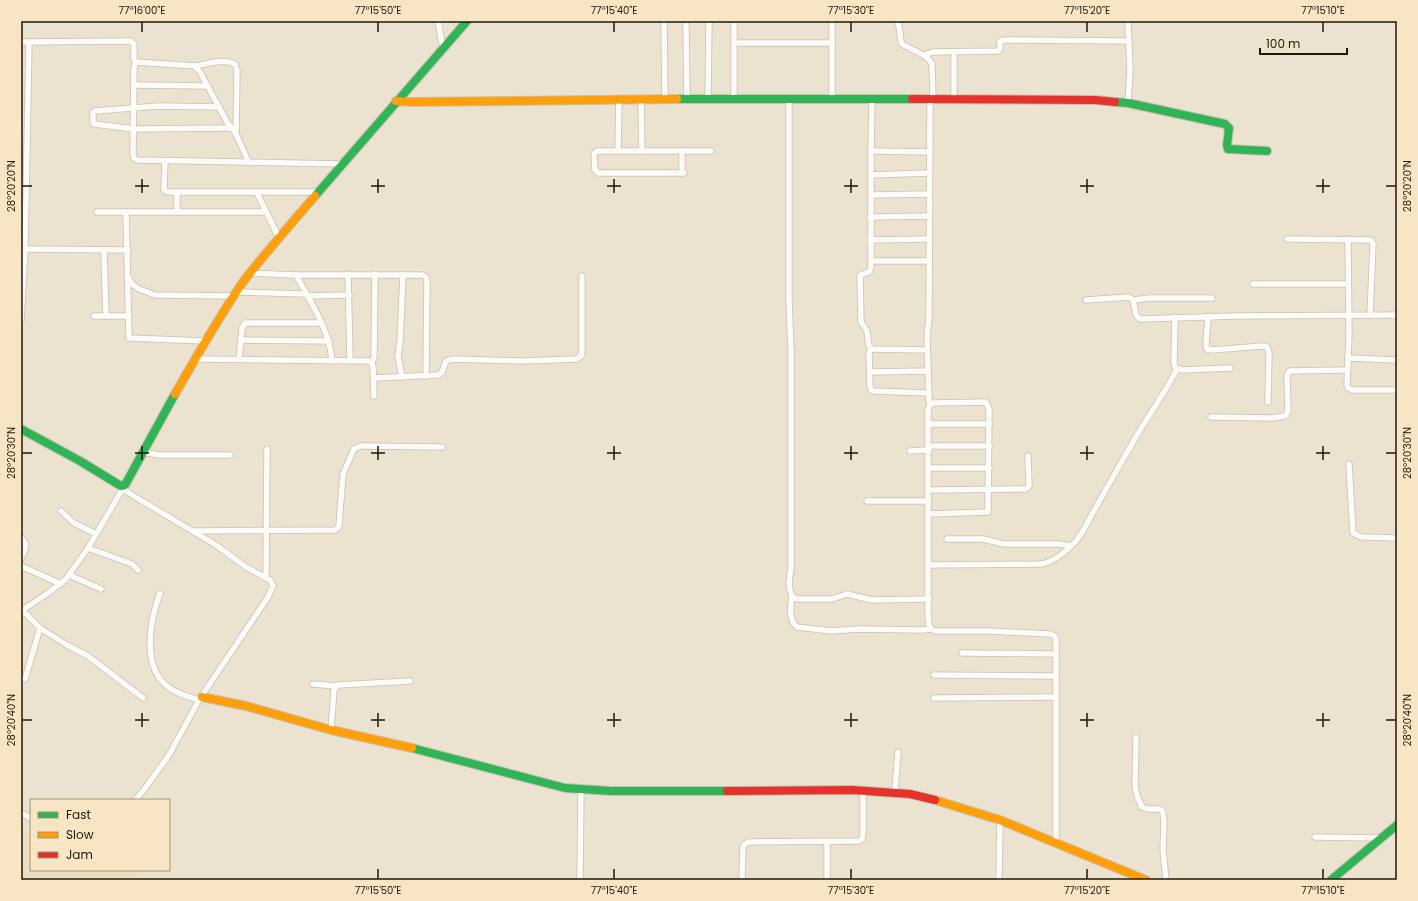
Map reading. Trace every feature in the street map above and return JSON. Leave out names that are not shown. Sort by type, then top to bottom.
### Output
[{"type":"street","points":[[438,21],[443,50]]},
{"type":"street","points":[[143,698],[88,656],[66,645],[40,628],[21,610],[61,584],[88,548],[195,359],[235,294],[279,238],[467,21]]},
{"type":"street","points":[[664,21],[666,100]]},
{"type":"street","points":[[708,100],[709,21]]},
{"type":"street","points":[[734,21],[734,100]]},
{"type":"street","points":[[832,21],[832,99]]},
{"type":"street","points":[[897,21],[899,24],[902,44],[924,55],[932,64],[929,194],[929,319],[927,332],[928,393],[930,405],[928,409],[928,599],[931,629]]},
{"type":"street","points":[[1128,21],[1130,70],[1128,103]]},
{"type":"street","points":[[686,25],[687,100]]},
{"type":"street","points":[[924,55],[933,52],[998,51],[1000,49],[1000,41],[1004,40],[1129,41]]},
{"type":"street","points":[[21,42],[130,41],[134,44],[134,60],[136,62],[134,68],[133,155],[135,159],[140,161],[342,164]]},
{"type":"street","points":[[21,320],[29,42]]},
{"type":"street","points":[[734,43],[832,43]]},
{"type":"street","points":[[954,52],[954,99]]},
{"type":"street","points":[[136,62],[195,66],[222,62],[231,62],[235,64],[237,70],[236,134]]},
{"type":"street","points":[[195,66],[198,68],[227,122],[236,134],[249,163]]},
{"type":"street","points":[[134,85],[208,86]]},
{"type":"street","points":[[396,102],[619,99],[931,100],[1010,98],[1095,100],[1128,103],[1225,124],[1230,131],[1226,144],[1228,149],[1267,151]]},
{"type":"street","points":[[618,150],[619,99]]},
{"type":"street","points":[[641,99],[642,151]]},
{"type":"street","points":[[872,99],[870,216],[871,261],[869,272],[861,274],[860,277],[861,322],[867,331],[870,348],[870,387],[873,391],[928,393]]},
{"type":"street","points":[[789,100],[791,569],[788,581],[792,597],[792,619],[797,627],[836,631],[858,629],[931,629],[935,631],[990,631],[1050,634],[1056,638],[1056,844]]},
{"type":"street","points":[[219,107],[158,106],[134,109],[95,110],[93,112],[92,119],[94,124],[134,129],[232,128]]},
{"type":"street","points":[[682,151],[683,173],[600,174],[595,170],[594,154],[596,151],[618,150],[711,151]]},
{"type":"street","points":[[871,152],[930,152]]},
{"type":"street","points":[[165,162],[164,190],[167,192],[319,192]]},
{"type":"street","points":[[871,175],[930,174]]},
{"type":"street","points":[[177,192],[177,212]]},
{"type":"street","points":[[257,193],[279,238]]},
{"type":"street","points":[[871,195],[929,194]]},
{"type":"street","points":[[97,212],[266,212]]},
{"type":"street","points":[[126,212],[129,278],[128,335],[131,339],[206,341]]},
{"type":"street","points":[[870,216],[929,216]]},
{"type":"street","points":[[870,240],[929,239]]},
{"type":"street","points":[[1287,239],[1369,239],[1373,242],[1370,315]]},
{"type":"street","points":[[1348,239],[1349,316],[1347,385],[1350,389],[1397,390]]},
{"type":"street","points":[[23,249],[128,250]]},
{"type":"street","points":[[104,250],[106,316]]},
{"type":"street","points":[[871,261],[929,261]]},
{"type":"street","points":[[251,273],[296,275],[423,275],[426,279],[426,376]]},
{"type":"street","points":[[348,274],[350,360]]},
{"type":"street","points":[[374,396],[372,363],[374,357],[375,274]]},
{"type":"street","points":[[402,377],[398,356],[403,274]]},
{"type":"street","points":[[296,275],[329,341],[332,361]]},
{"type":"street","points":[[374,378],[440,374],[446,361],[450,360],[577,359],[581,356],[582,352],[582,276]]},
{"type":"street","points":[[129,278],[133,285],[139,289],[155,295],[349,295]]},
{"type":"street","points":[[1253,284],[1348,284]]},
{"type":"street","points":[[1086,300],[1125,297],[1129,297],[1133,300],[1150,298],[1212,298]]},
{"type":"street","points":[[1133,300],[1136,315],[1140,319],[1208,316],[1397,315]]},
{"type":"street","points":[[94,316],[129,316]]},
{"type":"street","points":[[1208,316],[1207,349],[1212,350],[1263,346],[1267,348],[1269,352],[1268,402]]},
{"type":"street","points":[[1175,317],[1174,362],[1177,369]]},
{"type":"street","points":[[240,359],[243,326],[247,323],[321,323]]},
{"type":"street","points":[[241,340],[329,341]]},
{"type":"street","points":[[870,348],[927,350]]},
{"type":"street","points":[[1348,358],[1397,360]]},
{"type":"street","points":[[195,359],[332,361],[369,360],[372,363]]},
{"type":"street","points":[[1177,369],[1230,368]]},
{"type":"street","points":[[929,564],[1041,564],[1052,561],[1071,546],[1082,532],[1137,435],[1177,369]]},
{"type":"street","points":[[1211,417],[1272,418],[1285,416],[1288,412],[1287,376],[1289,371],[1348,370]]},
{"type":"street","points":[[870,372],[928,371]]},
{"type":"street","points":[[929,514],[986,513],[989,509],[989,409],[986,402],[934,403],[930,405]]},
{"type":"street","points":[[929,424],[989,424]]},
{"type":"street","points":[[21,429],[70,455],[123,486],[127,492],[216,545],[246,567],[272,582],[273,586],[268,597],[201,698],[169,755],[136,799]]},
{"type":"street","points":[[193,531],[337,529],[339,525],[342,476],[355,448],[363,446],[396,445],[442,447]]},
{"type":"street","points":[[910,451],[929,448],[989,446]]},
{"type":"street","points":[[266,578],[267,449]]},
{"type":"street","points":[[143,452],[159,455],[230,455]]},
{"type":"street","points":[[929,490],[989,490],[1028,488],[1028,456]]},
{"type":"street","points":[[1349,464],[1353,533],[1359,536],[1397,538]]},
{"type":"street","points":[[929,468],[989,468]]},
{"type":"street","points":[[867,502],[929,501]]},
{"type":"street","points":[[61,511],[74,523],[96,534]]},
{"type":"street","points":[[21,537],[26,544],[21,558]]},
{"type":"street","points":[[948,539],[983,539],[1004,544],[1059,544],[1071,546]]},
{"type":"street","points":[[88,548],[132,564],[138,570]]},
{"type":"street","points":[[21,566],[61,584]]},
{"type":"street","points":[[69,575],[100,589]]},
{"type":"street","points":[[160,593],[151,633],[151,657],[154,668],[167,686],[184,695],[246,706],[331,730],[447,757],[565,788],[581,790],[863,791],[895,792],[924,797],[1000,820],[1146,880]]},
{"type":"street","points":[[792,597],[798,599],[828,599],[850,594],[872,600],[928,599]]},
{"type":"street","points":[[25,679],[40,628]]},
{"type":"street","points":[[962,653],[1056,654]]},
{"type":"street","points":[[934,675],[1056,676]]},
{"type":"street","points":[[313,684],[336,686],[343,684],[410,681]]},
{"type":"street","points":[[331,730],[334,690],[336,686]]},
{"type":"street","points":[[934,698],[1056,697]]},
{"type":"street","points":[[1136,737],[1136,792],[1142,807],[1148,809],[1160,809],[1163,812],[1163,849],[1166,880]]},
{"type":"street","points":[[895,792],[898,752]]},
{"type":"street","points":[[580,880],[581,790]]},
{"type":"street","points":[[742,880],[743,848],[748,842],[856,842],[862,839],[863,791]]},
{"type":"street","points":[[999,880],[1000,820]]},
{"type":"street","points":[[1332,880],[1397,825]]},
{"type":"street","points":[[1315,837],[1380,838]]},
{"type":"street","points":[[827,842],[827,880]]},
{"type":"shaded area","points":[[21,832],[30,832],[30,871],[140,871],[141,880],[21,880]]},
{"type":"traffic: fast","points":[[315,196],[467,21]]},
{"type":"traffic: fast","points":[[677,99],[912,99]]},
{"type":"traffic: fast","points":[[1115,102],[1128,103],[1225,124],[1229,128],[1228,149],[1267,151]]},
{"type":"traffic: fast","points":[[21,429],[80,461],[121,486],[125,485],[175,394]]},
{"type":"traffic: fast","points":[[412,748],[565,788],[611,791],[727,791]]},
{"type":"traffic: fast","points":[[1331,880],[1397,825]]},
{"type":"traffic: slow","points":[[396,101],[677,99]]},
{"type":"traffic: slow","points":[[175,394],[216,323],[243,282],[315,196]]},
{"type":"traffic: slow","points":[[202,697],[246,706],[331,730],[412,748]]},
{"type":"traffic: slow","points":[[935,800],[1000,820],[1146,880]]},
{"type":"traffic: jam","points":[[912,99],[1095,100],[1115,102]]},
{"type":"traffic: jam","points":[[727,791],[852,790],[910,794],[935,800]]}]
